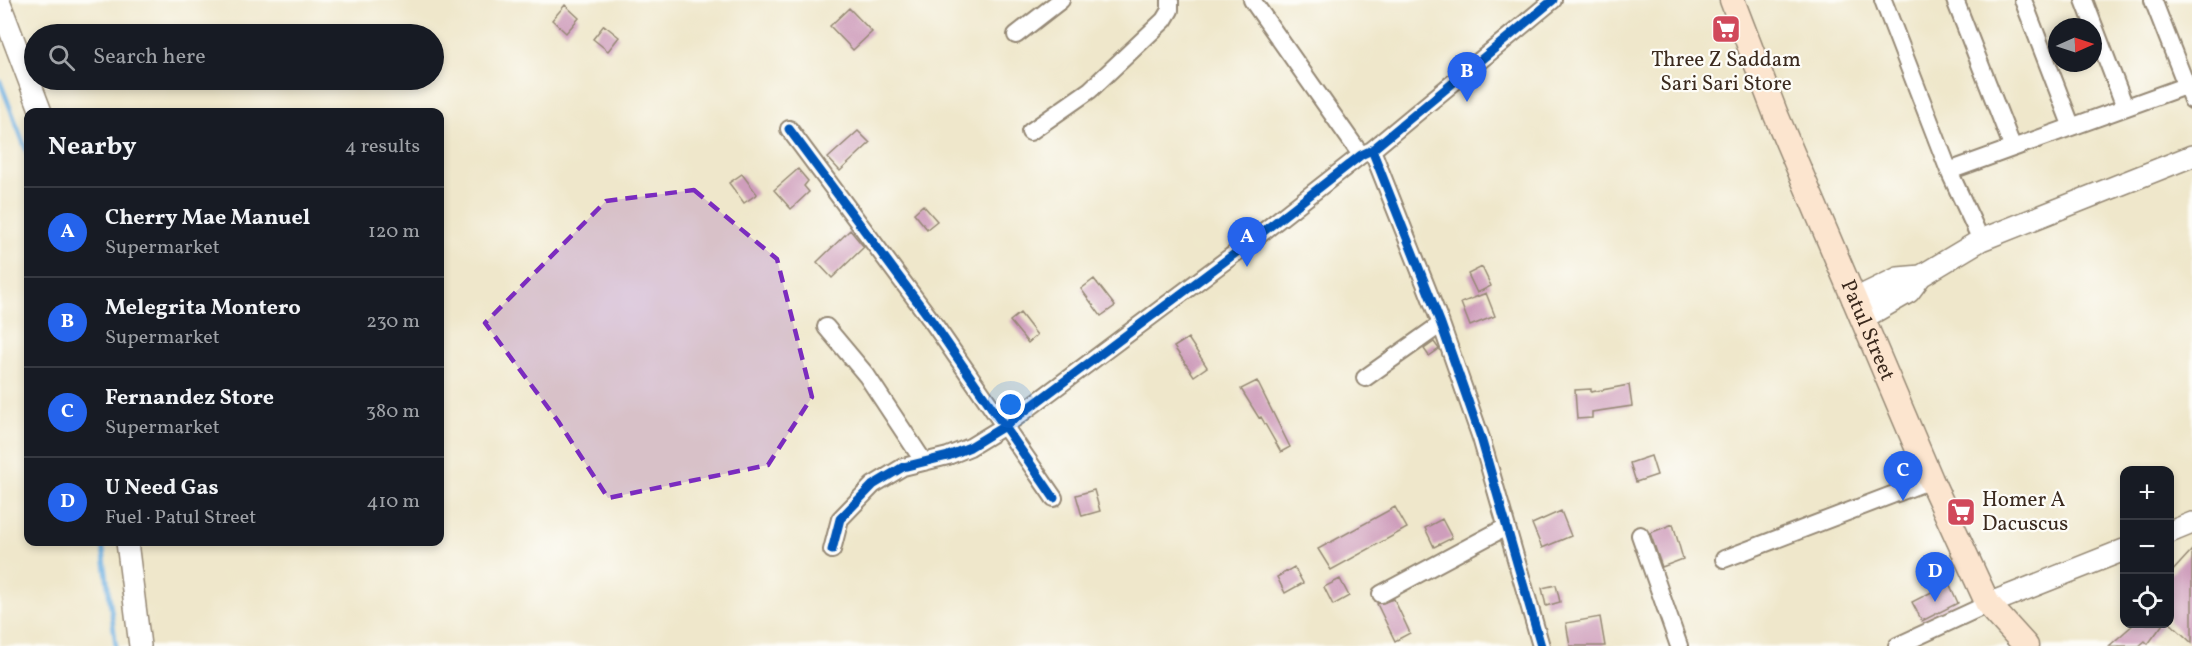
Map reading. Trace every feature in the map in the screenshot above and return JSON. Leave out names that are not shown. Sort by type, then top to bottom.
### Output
[{"type":"main road","name":"Patul Street","points":[[1732,0],[1858,310],[1931,480],[1988,604],[2026,646]]},
{"type":"street","points":[[1016,35],[1061,0]]},
{"type":"street","points":[[1030,132],[1090,90],[1164,20],[1170,10],[1170,0]]},
{"type":"street","points":[[1251,0],[1367,153],[1441,324],[1481,438],[1541,646]]},
{"type":"street","points":[[832,550],[840,519],[873,485],[903,467],[970,447],[1006,425],[1367,153],[1553,0]]},
{"type":"street","points":[[1883,0],[1949,171],[1981,240]]},
{"type":"street","points":[[1955,0],[2012,147]]},
{"type":"street","points":[[2023,0],[2071,125]]},
{"type":"street","points":[[2084,0],[2125,107]]},
{"type":"street","points":[[1949,171],[2125,107],[2189,93],[2153,0]]},
{"type":"street","points":[[0,4],[24,67]]},
{"type":"street","points":[[33,90],[39,108]]},
{"type":"street","points":[[789,129],[1006,425],[1054,498]]},
{"type":"street","points":[[1858,310],[1898,278],[1921,276],[1981,240],[2192,156]]},
{"type":"street","points":[[1365,378],[1441,324]]},
{"type":"street","points":[[826,327],[867,376],[924,462]]},
{"type":"street","points":[[1724,559],[1931,480]]},
{"type":"street","points":[[2174,530],[2192,523]]},
{"type":"street","points":[[1381,594],[1506,527]]},
{"type":"street","points":[[1640,535],[1679,646]]},
{"type":"street","points":[[128,546],[140,646]]},
{"type":"street","points":[[1897,646],[1988,604],[2120,552]]},
{"type":"highlighted area","points":[[694,190],[777,259],[812,397],[768,465],[608,498],[558,421],[485,323],[606,201]]},
{"type":"building","points":[[565,5],[579,18],[566,33],[552,20]]},
{"type":"building","points":[[849,8],[872,32],[853,50],[830,26]]},
{"type":"building","points":[[604,25],[619,37],[608,51],[593,39]]},
{"type":"building","points":[[858,131],[870,143],[840,171],[828,158]]},
{"type":"building","points":[[798,169],[808,181],[804,186],[809,192],[791,209],[774,190]]},
{"type":"building","points":[[742,174],[757,194],[744,203],[729,183]]},
{"type":"building","points":[[923,205],[937,221],[927,229],[914,213]]},
{"type":"building","points":[[850,230],[864,247],[832,278],[817,262]]},
{"type":"building","points":[[1482,267],[1491,286],[1477,293],[1468,274]]},
{"type":"building","points":[[1094,279],[1115,306],[1101,316],[1081,289]]},
{"type":"building","points":[[1486,293],[1495,316],[1470,326],[1461,303]]},
{"type":"building","points":[[1020,313],[1037,335],[1028,343],[1010,321]]},
{"type":"building","points":[[1188,338],[1207,367],[1194,376],[1174,347]]},
{"type":"building","points":[[1434,342],[1439,349],[1429,356],[1424,349]]},
{"type":"building","points":[[1257,381],[1290,447],[1281,452],[1261,417],[1259,418],[1241,389]]},
{"type":"building","points":[[1629,385],[1632,406],[1592,412],[1592,418],[1577,419],[1575,390],[1591,389],[1591,392]]},
{"type":"building","points":[[1651,456],[1657,475],[1636,482],[1630,463]]},
{"type":"building","points":[[1094,490],[1100,511],[1082,516],[1076,495]]},
{"type":"building","points":[[1395,507],[1407,528],[1331,570],[1318,549]]},
{"type":"building","points":[[1561,511],[1571,536],[1542,548],[1532,524]]},
{"type":"building","points":[[1442,519],[1452,538],[1434,547],[1425,528]]},
{"type":"building","points":[[1673,524],[1683,559],[1662,567],[1650,533]]},
{"type":"building","points":[[2192,550],[2192,643],[2174,627],[2174,570]]},
{"type":"building","points":[[1294,567],[1303,583],[1285,593],[1277,577]]},
{"type":"building","points":[[1340,579],[1349,596],[1333,605],[1324,587]]},
{"type":"building","points":[[1949,583],[1958,603],[1922,621],[1912,602]]},
{"type":"building","points":[[1556,585],[1560,602],[1546,606],[1542,588]]},
{"type":"building","points":[[1394,599],[1410,633],[1395,641],[1377,604]]},
{"type":"building","points":[[1600,617],[1605,646],[1570,646],[1566,623]]},
{"type":"building","points":[[2129,628],[2160,628],[2148,644],[2145,641],[2139,646],[2109,646]]},
{"type":"waterway","points":[[0,81],[24,144]]},
{"type":"waterway","points":[[103,546],[116,646]]},
{"type":"cycle path","points":[[832,550],[840,519],[873,485],[903,467],[948,456],[970,447],[1006,425],[1245,246],[1361,155],[1372,150],[1553,0]]},
{"type":"cycle path","points":[[789,129],[934,324],[1054,498]]},
{"type":"cycle path","points":[[1372,150],[1441,324],[1481,438],[1541,646]]},
{"type":"place","name":"Three Z Saddam Sari Sari Store","points":[[1726,29]]},
{"type":"place","name":"Melegrita Montero","points":[[1467,102]]},
{"type":"place","name":"Cherry Mae Manuel","points":[[1247,267]]},
{"type":"place","name":"Fernandez Store","points":[[1903,501]]},
{"type":"place","name":"Homer A Dacuscus","points":[[1961,512]]},
{"type":"place","name":"U Need Gas","points":[[1935,602]]}]
